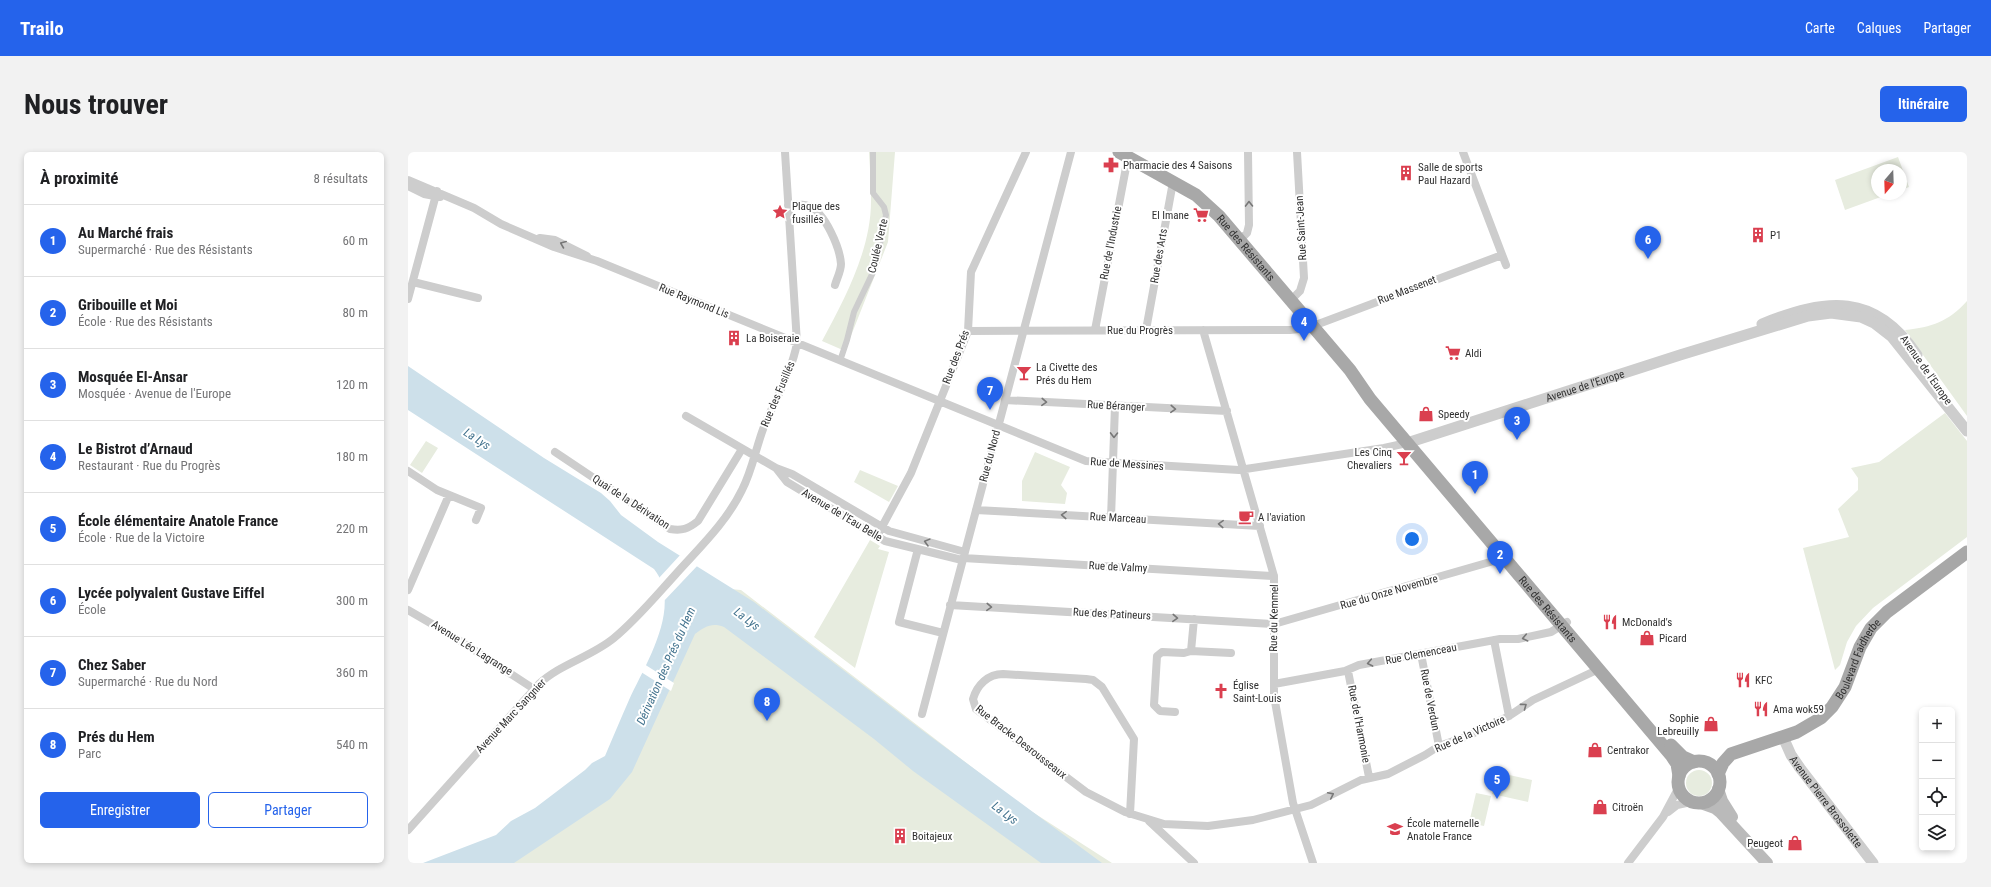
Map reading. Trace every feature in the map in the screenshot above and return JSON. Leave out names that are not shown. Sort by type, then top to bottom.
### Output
[{"type":"main road","name":"Rue des Résistants","points":[[1123,155],[1173,182],[1206,203],[1240,240],[1350,370],[1370,399],[1410,441],[1564,624],[1599,669],[1674,758],[1679,782]]},
{"type":"main road","name":"Rue des Résistants","points":[[1410,441],[1504,558],[1674,748],[1686,758],[1700,762]]},
{"type":"main road","name":"Boulevard Faidherbe","points":[[1700,762],[1724,753],[1783,737],[1807,728],[1821,718],[1832,707],[1848,682],[1863,640],[1876,622],[1967,552]]},
{"type":"main road","name":"Boulevard Faidherbe","points":[[1718,774],[1727,758],[1743,749]]},
{"type":"main road","points":[[1696,802],[1711,800],[1718,790],[1720,782],[1718,774],[1711,765],[1700,762],[1686,766],[1679,782],[1682,795],[1696,802],[1717,810],[1750,843],[1767,863]]},
{"type":"main road","points":[[1718,790],[1726,809],[1750,843]]},
{"type":"street","name":"Rue des Fusillés","points":[[700,548],[734,506],[746,482],[764,426],[791,363],[797,343],[785,152]]},
{"type":"street","name":"Coulée Verte","points":[[840,361],[854,312],[875,268],[883,234],[886,214],[884,207],[874,193],[873,152]]},
{"type":"street","name":"Rue des Prés","points":[[877,536],[911,473],[968,331],[971,272],[1026,152]]},
{"type":"street","name":"Rue du Nord","points":[[922,714],[1071,152]]},
{"type":"street","points":[[1240,240],[1247,233],[1249,225],[1248,152]]},
{"type":"street","name":"Rue Saint-Jean","points":[[1291,300],[1300,291],[1304,278],[1297,152]]},
{"type":"street","points":[[1463,152],[1506,265]]},
{"type":"street","name":"Rue de l'Industrie","points":[[1095,330],[1123,155]]},
{"type":"street","name":"Rue Raymond Lis","points":[[408,180],[436,194],[450,198],[478,210],[501,224],[572,255],[592,259],[797,343]]},
{"type":"street","name":"Rue des Arts","points":[[1146,330],[1173,182]]},
{"type":"street","name":"Rue Raymond Lis","points":[[408,186],[424,194],[436,194]]},
{"type":"street","points":[[408,299],[436,194]]},
{"type":"street","points":[[788,205],[809,206],[818,213],[825,222],[840,260],[840,269],[835,285]]},
{"type":"street","name":"Rue Massenet","points":[[1311,324],[1502,255]]},
{"type":"street","points":[[413,282],[478,298]]},
{"type":"street","name":"Avenue de l'Europe","points":[[1410,441],[1718,343],[1818,314],[1840,313],[1861,317],[1880,327],[1898,342],[1967,431]]},
{"type":"street","name":"Rue du Progrès","points":[[968,331],[1294,330],[1311,324]]},
{"type":"street","name":"Rue du Kemmel","points":[[1203,330],[1274,576],[1274,684],[1278,717],[1295,809],[1314,863]]},
{"type":"street","name":"Rue de Messines","points":[[797,343],[1082,460],[1113,464],[1244,470],[1384,448],[1410,441]]},
{"type":"street","name":"Rue Béranger","points":[[1005,400],[1227,411]]},
{"type":"street","points":[[1111,518],[1114,406]]},
{"type":"street","name":"Avenue de l'Eau Belle","points":[[686,416],[776,468],[792,474],[882,528],[895,534],[963,557]]},
{"type":"street","name":"Quai de la Dérivation","points":[[555,452],[670,529],[682,531],[690,528],[698,521],[742,449]]},
{"type":"street","name":"Avenue de l'Eau Belle","points":[[776,468],[787,482],[886,541],[918,549],[963,557]]},
{"type":"street","points":[[408,471],[437,490],[481,508],[476,520]]},
{"type":"street","points":[[408,590],[449,495]]},
{"type":"street","name":"Rue Marceau","points":[[976,510],[1260,526]]},
{"type":"street","name":"Avenue Marc Sangnier","points":[[408,830],[534,688],[549,676],[605,645],[647,606],[700,548]]},
{"type":"street","points":[[918,549],[899,622],[943,633]]},
{"type":"street","name":"Rue de Valmy","points":[[963,557],[1274,576]]},
{"type":"street","name":"Rue du Onze Novembre","points":[[1274,624],[1504,558]]},
{"type":"street","name":"Rue des Patineurs","points":[[950,605],[1274,624]]},
{"type":"street","name":"Avenue Léo Lagrange","points":[[408,610],[451,635],[534,688]]},
{"type":"street","points":[[1192,651],[1194,619]]},
{"type":"street","name":"Rue Clemenceau","points":[[1274,684],[1494,640],[1518,639],[1551,632],[1564,624]]},
{"type":"street","points":[[1494,640],[1509,716]]},
{"type":"street","points":[[1175,712],[1160,711],[1154,705],[1157,656],[1164,652],[1184,653],[1192,651],[1231,654]]},
{"type":"street","name":"Rue de Verdun","points":[[1420,654],[1439,746]]},
{"type":"street","name":"Rue de la Victoire","points":[[1295,809],[1311,805],[1369,777],[1388,774],[1425,756],[1439,746],[1468,736],[1509,716],[1533,700],[1599,669]]},
{"type":"street","name":"Rue de l'Harmonie","points":[[1348,670],[1369,777]]},
{"type":"street","name":"Rue Bracke Desrousseaux","points":[[1130,814],[1134,739],[1100,684],[1086,679],[1003,674],[995,675],[983,682],[972,699],[976,709],[1086,792],[1130,814],[1149,821],[1173,825],[1218,826],[1254,820],[1295,809]]},
{"type":"street","name":"Avenue Pierre Brossolette","points":[[1783,737],[1791,755],[1800,768],[1873,863]]},
{"type":"street","points":[[1663,817],[1679,782]]},
{"type":"street","points":[[1628,863],[1663,817],[1677,805],[1696,802]]},
{"type":"street","name":"Rue Bracke Desrousseaux","points":[[1149,821],[1194,863]]},
{"type":"shaded area","points":[[869,152],[895,152],[888,242],[845,351],[822,341],[848,291],[867,238],[871,201]]},
{"type":"shaded area","points":[[1898,157],[1901,164],[1879,164]]},
{"type":"shaded area","points":[[1871,167],[1871,200],[1872,200],[1845,210],[1835,180]]},
{"type":"shaded area","points":[[1967,301],[1967,416],[1905,330],[1931,325],[1946,319]]},
{"type":"shaded area","points":[[1945,413],[1967,441],[1967,537],[1873,608],[1856,626],[1847,642],[1840,665],[1835,670],[1803,548],[1849,537],[1838,509],[1858,490],[1858,478],[1851,468],[1879,462]]},
{"type":"shaded area","points":[[426,441],[438,448],[422,473],[410,465]]},
{"type":"shaded area","points":[[1035,452],[1070,467],[1061,485],[1067,493],[1065,504],[1022,501],[1022,481]]},
{"type":"shaded area","points":[[860,470],[898,486],[889,502],[854,482]]},
{"type":"shaded area","points":[[870,540],[880,546],[878,549],[889,552],[855,668],[814,637]]},
{"type":"shaded area","points":[[719,588],[741,590],[1020,804],[1112,863],[435,863],[500,838],[607,756]]},
{"type":"shaded area","points":[[1699,770],[1708,774],[1712,783],[1708,792],[1699,796],[1690,792],[1686,783],[1690,774]]},
{"type":"shaded area","points":[[1496,772],[1532,780],[1528,802],[1492,794]]},
{"type":"shaded area","points":[[1476,793],[1491,796],[1484,826],[1469,823]]},
{"type":"water","points":[[408,366],[544,458],[601,493],[610,501],[621,515],[658,542],[754,602],[919,728],[1102,863],[1041,863],[913,771],[874,739],[724,627],[712,625],[705,627],[695,634],[632,772],[610,799],[514,863],[423,863],[496,835],[511,821],[535,808],[592,763],[605,756],[659,634],[665,600],[662,584],[654,569],[408,410]]},
{"type":"pier","points":[[682,553],[699,564],[663,602],[663,592],[658,579]]},
{"type":"pier","points":[[644,664],[674,683],[671,691],[641,672]]},
{"type":"place","name":"Pharmacie des 4 Saisons","points":[[1111,165]]},
{"type":"place","name":"Salle de sports Paul Hazard","points":[[1406,173]]},
{"type":"place","name":"Plaque des fusillés","points":[[780,212]]},
{"type":"place","name":"El Imane","points":[[1201,215]]},
{"type":"place","name":"P1","points":[[1758,235]]},
{"type":"place","name":"Lycée polyvalent Gustave Eiffel","points":[[1648,259]]},
{"type":"place","name":"La Boiseraie","points":[[734,338]]},
{"type":"place","name":"Le Bistrot d’Arnaud","points":[[1304,341]]},
{"type":"place","name":"Aldi","points":[[1453,353]]},
{"type":"place","name":"La Civette des Prés du Hem","points":[[1024,373]]},
{"type":"place","name":"Chez Saber","points":[[990,410]]},
{"type":"place","name":"Speedy","points":[[1426,414]]},
{"type":"place","name":"Mosquée El-Ansar","points":[[1517,440]]},
{"type":"place","name":"Les Cinq Chevaliers","points":[[1404,458]]},
{"type":"place","name":"Au Marché frais","points":[[1475,494]]},
{"type":"place","name":"A l'aviation","points":[[1246,517]]},
{"type":"place","name":"Gribouille et Moi","points":[[1500,574]]},
{"type":"place","name":"McDonald's","points":[[1610,622]]},
{"type":"place","name":"Picard","points":[[1647,638]]},
{"type":"place","name":"KFC","points":[[1743,680]]},
{"type":"place","name":"Église Saint-Louis","points":[[1221,691]]},
{"type":"place","name":"Ama wok59","points":[[1761,709]]},
{"type":"place","name":"Prés du Hem","points":[[767,721]]},
{"type":"place","name":"Sophie Lebreuilly","points":[[1711,724]]},
{"type":"place","name":"Centrakor","points":[[1595,750]]},
{"type":"place","name":"École élémentaire Anatole France","points":[[1497,799]]},
{"type":"place","name":"Citroën","points":[[1600,807]]},
{"type":"place","name":"École maternelle Anatole France","points":[[1395,829]]},
{"type":"place","name":"Boitajeux","points":[[900,836]]},
{"type":"place","name":"Peugeot","points":[[1795,843]]},
{"type":"water label","name":"La Lys","points":[[477,439]]},
{"type":"water label","name":"La Lys","points":[[747,619]]},
{"type":"water label","name":"Dérivation des Prés du Hem","points":[[666,666]]},
{"type":"water label","name":"La Lys","points":[[1005,813]]}]
